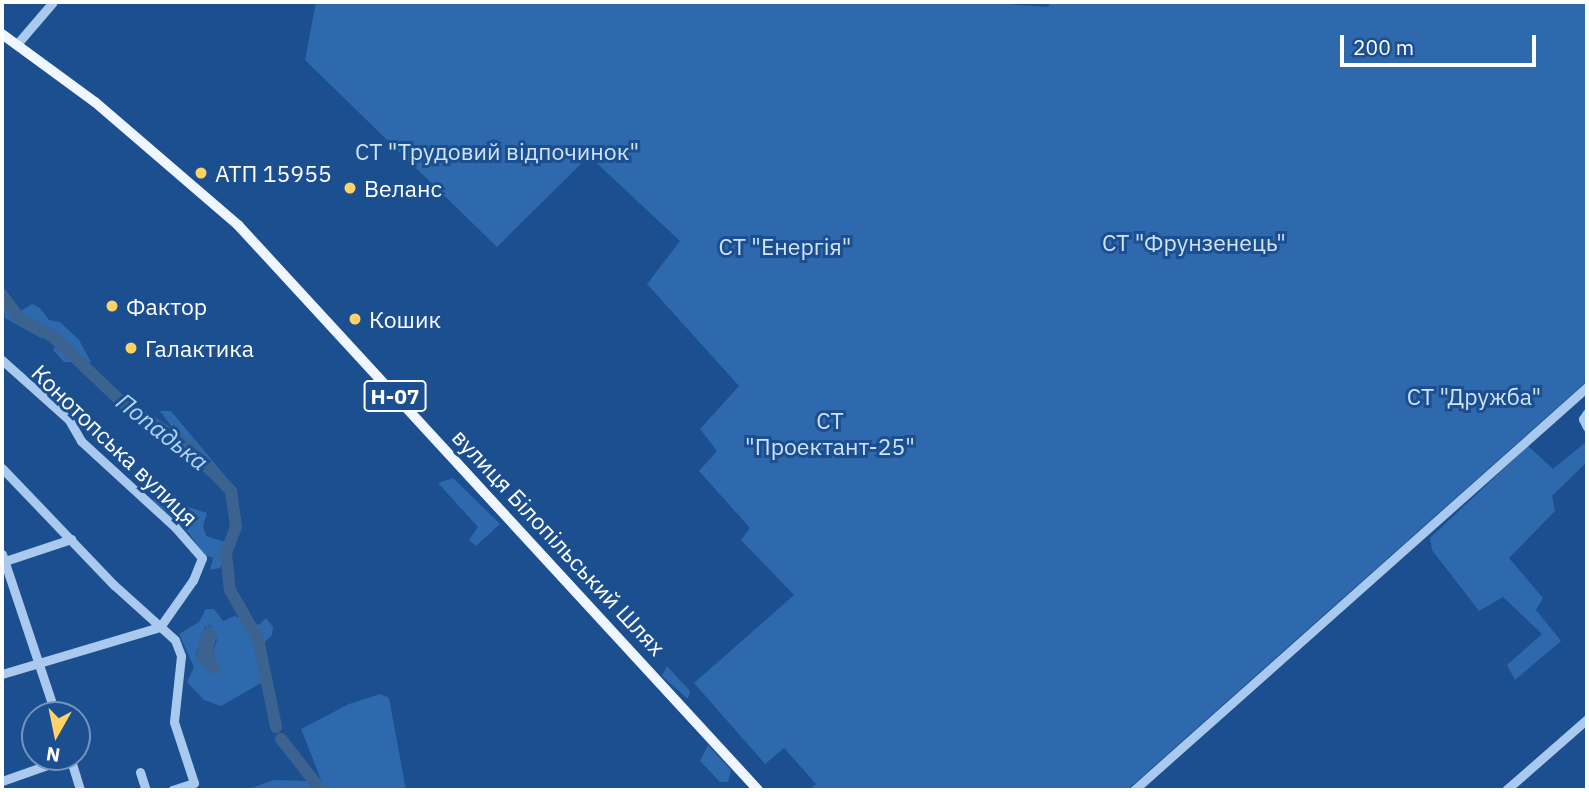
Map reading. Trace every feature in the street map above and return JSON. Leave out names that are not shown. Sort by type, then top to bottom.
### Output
[{"type":"main road","name":"вулиця Білопільський Шлях","points":[[2,34],[95,102],[238,225],[758,790]]},
{"type":"street","points":[[17,44],[54,2]]},
{"type":"street","name":"Конотопська вулиця","points":[[2,360],[69,420],[81,441],[175,527],[202,558],[193,580],[160,627]]},
{"type":"street","points":[[1134,790],[1587,387]]},
{"type":"street","points":[[1587,413],[1583,419],[1587,427]]},
{"type":"street","points":[[2,468],[175,640],[181,656],[174,722],[194,783],[172,790]]},
{"type":"street","points":[[52,701],[3,559],[71,539]]},
{"type":"street","points":[[2,674],[160,627]]},
{"type":"street","points":[[1506,790],[1587,719]]},
{"type":"street","points":[[2,781],[30,771]]},
{"type":"street","points":[[74,771],[80,790]]},
{"type":"street","points":[[140,772],[146,790]]},
{"type":"green space","name":"СТ \"Фрунзенець\"","points":[[316,2],[980,2],[1048,7],[1050,2],[1587,2],[1587,381],[1127,790],[809,790],[816,784],[784,748],[765,764],[694,683],[794,595],[741,540],[750,528],[699,471],[717,451],[700,429],[739,386],[647,284],[680,241],[589,156],[497,247],[305,60]]},
{"type":"green space","points":[[2,298],[20,311],[32,304],[40,308],[49,320],[60,322],[79,340],[91,362],[64,362],[53,350],[60,339],[41,338],[5,318]]},
{"type":"green space","points":[[160,411],[171,411],[226,477],[222,480],[209,476],[181,457],[174,430]]},
{"type":"green space","points":[[1587,441],[1587,462],[1552,496],[1555,511],[1509,558],[1543,598],[1536,610],[1561,641],[1515,680],[1507,665],[1542,634],[1503,597],[1479,611],[1432,550],[1430,538],[1528,446],[1553,469]]},
{"type":"green space","points":[[453,478],[500,524],[476,546],[469,540],[478,527],[438,483]]},
{"type":"green space","points":[[166,485],[185,506],[207,513],[203,526],[206,536],[232,544],[220,568],[210,570],[213,558],[203,554],[189,533],[153,500]]},
{"type":"green space","points":[[206,609],[214,609],[223,621],[234,616],[259,625],[266,618],[273,627],[272,635],[256,651],[268,679],[221,706],[204,700],[187,682],[194,667],[179,634],[199,622]],"holes":[[[210,625],[217,640],[213,652],[216,659],[196,655],[205,627]]]},
{"type":"green space","points":[[667,666],[690,691],[688,699],[662,676]]},
{"type":"green space","points":[[380,694],[389,698],[406,790],[325,790],[301,729],[349,704]]},
{"type":"green space","points":[[708,745],[731,770],[728,782],[720,782],[700,761]]},
{"type":"green space","points":[[274,780],[307,781],[312,790],[245,790]]},
{"type":"shaded area","points":[[208,625],[217,633],[213,652],[220,669],[214,675],[196,659],[201,634]]},
{"type":"waterway","name":"Попадька","points":[[2,295],[21,320],[51,335],[123,403],[189,447],[231,491],[236,527],[226,553],[230,590],[258,639],[276,727]]},
{"type":"waterway","name":"Попадька","points":[[281,739],[321,790]]},
{"type":"place","name":"АТП 15955","points":[[201,173]]},
{"type":"place","name":"Веланс","points":[[350,188]]},
{"type":"place","name":"Фактор","points":[[112,306]]},
{"type":"place","name":"Кошик","points":[[355,319]]},
{"type":"place","name":"Галактика","points":[[131,348]]},
{"type":"park label","name":"СТ \"Трудовий відпочинок\"","points":[[497,151]]},
{"type":"park label","name":"СТ \"Енергія\"","points":[[785,246]]},
{"type":"park label","name":"СТ \"Дружба\"","points":[[1474,396]]},
{"type":"park label","name":"СТ \"Проектант-25\"","points":[[830,433]]}]
